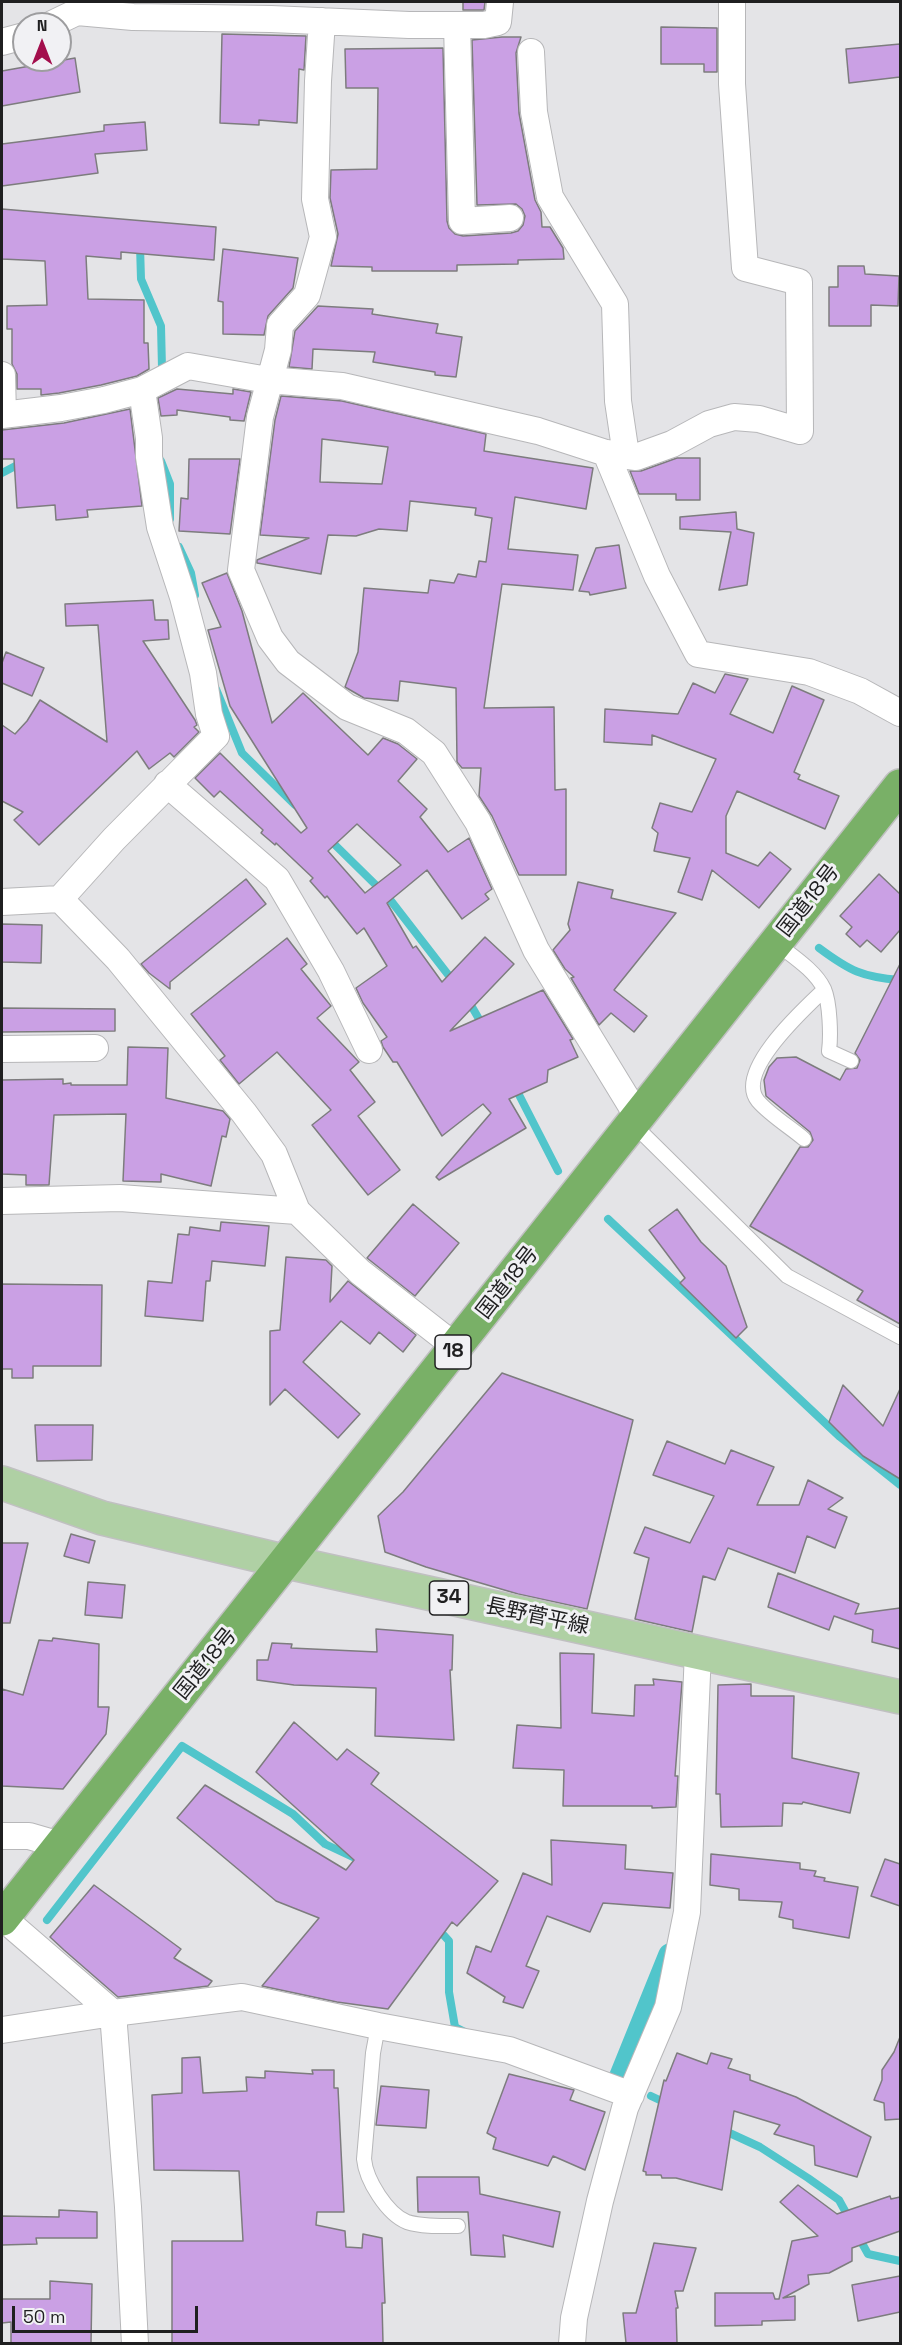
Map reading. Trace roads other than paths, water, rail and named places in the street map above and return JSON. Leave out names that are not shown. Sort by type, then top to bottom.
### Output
[{"type":"highway","name":"国道18号","points":[[2,1918],[286,1563],[900,786]]},
{"type":"main road","name":"長野菅平線","points":[[2,1483],[102,1518],[286,1563],[900,1697]]},
{"type":"street","points":[[76,7],[133,17],[457,25],[498,22],[500,2]]},
{"type":"street","points":[[2,375],[2,415],[62,408],[142,390],[188,366],[268,380],[342,386],[538,431],[616,454],[636,457],[672,444],[710,424],[734,417],[759,419],[800,431],[799,282],[745,268],[732,84],[732,2]]},
{"type":"street","points":[[322,21],[315,199],[323,237],[308,295],[280,325],[278,350],[268,380],[260,417],[241,570],[270,638],[288,662],[347,707],[406,731],[434,753],[478,822],[537,950],[636,1120]]},
{"type":"street","points":[[457,25],[462,221],[510,219]]},
{"type":"street","points":[[531,52],[534,112],[550,198],[615,304],[618,401],[616,454],[657,576],[698,654],[809,672],[860,691],[900,713]]},
{"type":"street","points":[[2,902],[60,899],[167,784],[216,736],[209,714],[203,673],[183,597],[160,527],[142,390]]},
{"type":"street","points":[[167,784],[277,879],[331,971],[369,1050]]},
{"type":"street","points":[[60,899],[118,959],[244,1113],[274,1154],[297,1211],[360,1272],[456,1347]]},
{"type":"street","points":[[2,1049],[95,1048]]},
{"type":"street","points":[[2,1201],[120,1198],[297,1211]]},
{"type":"street","points":[[572,2343],[574,2318],[600,2201],[626,2108],[668,2007],[687,1912],[698,1652]]},
{"type":"street","points":[[2,1836],[29,1836],[60,1845]]},
{"type":"street","points":[[2,1918],[113,2013],[127,2195],[135,2343]]},
{"type":"street","points":[[2,2030],[242,1997],[378,2026],[509,2050],[631,2095]]},
{"type":"lane","points":[[776,943],[810,970],[824,990],[831,1034],[829,1051],[851,1061]]},
{"type":"lane","points":[[804,1139],[757,1100],[752,1088],[760,1061],[799,1014],[824,990]]},
{"type":"lane","points":[[636,1120],[788,1276],[900,1337]]},
{"type":"lane","points":[[378,2026],[372,2063],[365,2169],[383,2201],[405,2221],[419,2225],[458,2226]]},
{"type":"waterway","points":[[140,246],[141,279],[161,326],[162,368]]},
{"type":"waterway","points":[[161,461],[170,484],[170,519]]},
{"type":"waterway","points":[[2,473],[23,462]]},
{"type":"waterway","points":[[179,547],[191,573],[195,595]]},
{"type":"waterway","points":[[216,689],[242,753],[295,805]]},
{"type":"waterway","points":[[329,839],[388,897],[453,981]]},
{"type":"waterway","points":[[819,948],[857,972],[900,980]]},
{"type":"waterway","points":[[468,1000],[483,1026]]},
{"type":"waterway","points":[[515,1087],[558,1171]]},
{"type":"waterway","points":[[608,1219],[840,1437],[900,1485]]},
{"type":"waterway","points":[[47,1920],[182,1746],[293,1814],[325,1844],[357,1859]]},
{"type":"waterway","points":[[438,1929],[449,1941],[449,1992],[455,2027],[465,2032]]},
{"type":"waterway","points":[[620,2082],[671,1956]]},
{"type":"waterway","points":[[651,2096],[668,2104]]},
{"type":"waterway","points":[[723,2130],[760,2147],[808,2178],[839,2200],[850,2220]]},
{"type":"waterway","points":[[858,2236],[868,2254],[900,2261]]}]
